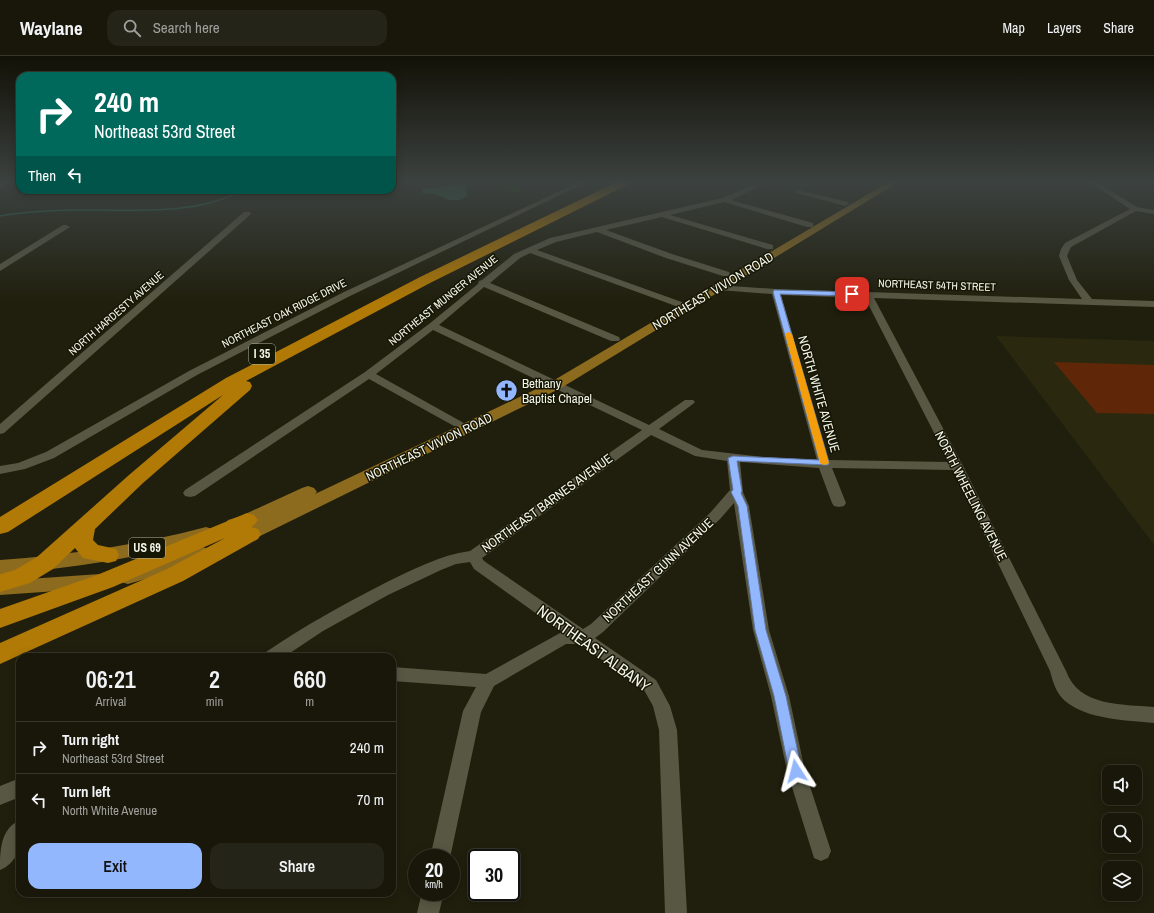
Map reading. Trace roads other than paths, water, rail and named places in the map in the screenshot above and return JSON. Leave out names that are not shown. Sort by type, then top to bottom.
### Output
[{"type":"highway","name":"I 35","points":[[0,511],[314,323],[523,223]]},
{"type":"highway","name":"I 35","points":[[0,527],[232,382],[425,280],[541,223]]},
{"type":"highway","points":[[0,583],[22,577],[45,563],[136,479],[249,382],[301,346]]},
{"type":"highway","points":[[0,619],[249,527]]},
{"type":"highway","points":[[0,654],[175,575],[249,527]]},
{"type":"highway","points":[[84,528],[82,542],[91,552],[108,555]]},
{"type":"main road","name":"NORTHEAST VIVION ROAD","points":[[0,567],[108,555],[249,527],[551,382],[681,305],[726,274],[770,247],[813,223]]},
{"type":"main road","name":"NORTHEAST VIVION ROAD","points":[[249,527],[458,424],[551,382],[615,339],[681,305],[719,288],[822,223]]},
{"type":"main road","points":[[0,588],[105,581]]},
{"type":"street","name":"NORTH HARDESTY AVENUE","points":[[0,430],[237,223]]},
{"type":"street","name":"NORTHEAST OAK RIDGE DRIVE","points":[[0,470],[21,466],[50,455],[193,373],[347,294],[497,223]]},
{"type":"street","name":"NORTHEAST MUNGER AVENUE","points":[[190,493],[369,374],[432,326],[482,283],[517,256],[553,240],[622,223]]},
{"type":"street","points":[[690,223],[770,247]]},
{"type":"street","points":[[803,223],[810,225]]},
{"type":"street","points":[[1088,301],[1071,277],[1066,262],[1062,256],[1068,245],[1108,223]]},
{"type":"street","points":[[0,268],[66,227]]},
{"type":"street","points":[[596,229],[669,256],[726,274]]},
{"type":"street","points":[[528,250],[681,305]]},
{"type":"street","points":[[482,283],[615,339]]},
{"type":"street","name":"NORTHEAST 54TH STREET","points":[[719,288],[776,292],[1154,304]]},
{"type":"street","name":"NORTH WHITE AVENUE","points":[[776,292],[824,463],[839,503]]},
{"type":"street","name":"NORTH WHEELING AVENUE","points":[[868,295],[957,466],[1058,671],[1059,680],[1063,687],[1073,696],[1097,708],[1154,715]]},
{"type":"street","points":[[432,326],[699,453],[733,458],[824,463],[957,466]]},
{"type":"street","points":[[369,374],[458,424]]},
{"type":"street","name":"NORTHEAST BARNES AVENUE","points":[[278,653],[339,613],[367,599],[425,571],[450,561],[474,556],[689,402]]},
{"type":"street","points":[[733,458],[736,492],[742,506],[761,630],[780,696],[796,771],[821,852]]},
{"type":"street","name":"NORTHEAST GUNN AVENUE","points":[[582,638],[597,628],[715,516],[736,492]]},
{"type":"street","name":"NORTHEAST ALBANY","points":[[474,556],[479,565],[650,685],[659,699],[665,714],[668,730],[676,913]]},
{"type":"street","points":[[442,849],[472,711],[488,681],[564,638],[582,638]]},
{"type":"street","points":[[396,674],[488,681]]},
{"type":"street","points":[[0,796],[16,789]]},
{"type":"street","points":[[0,860],[16,836]]},
{"type":"street","points":[[428,913],[430,901]]},
{"type":"place","name":"Bethany Baptist Chapel","points":[[506,390]]}]
